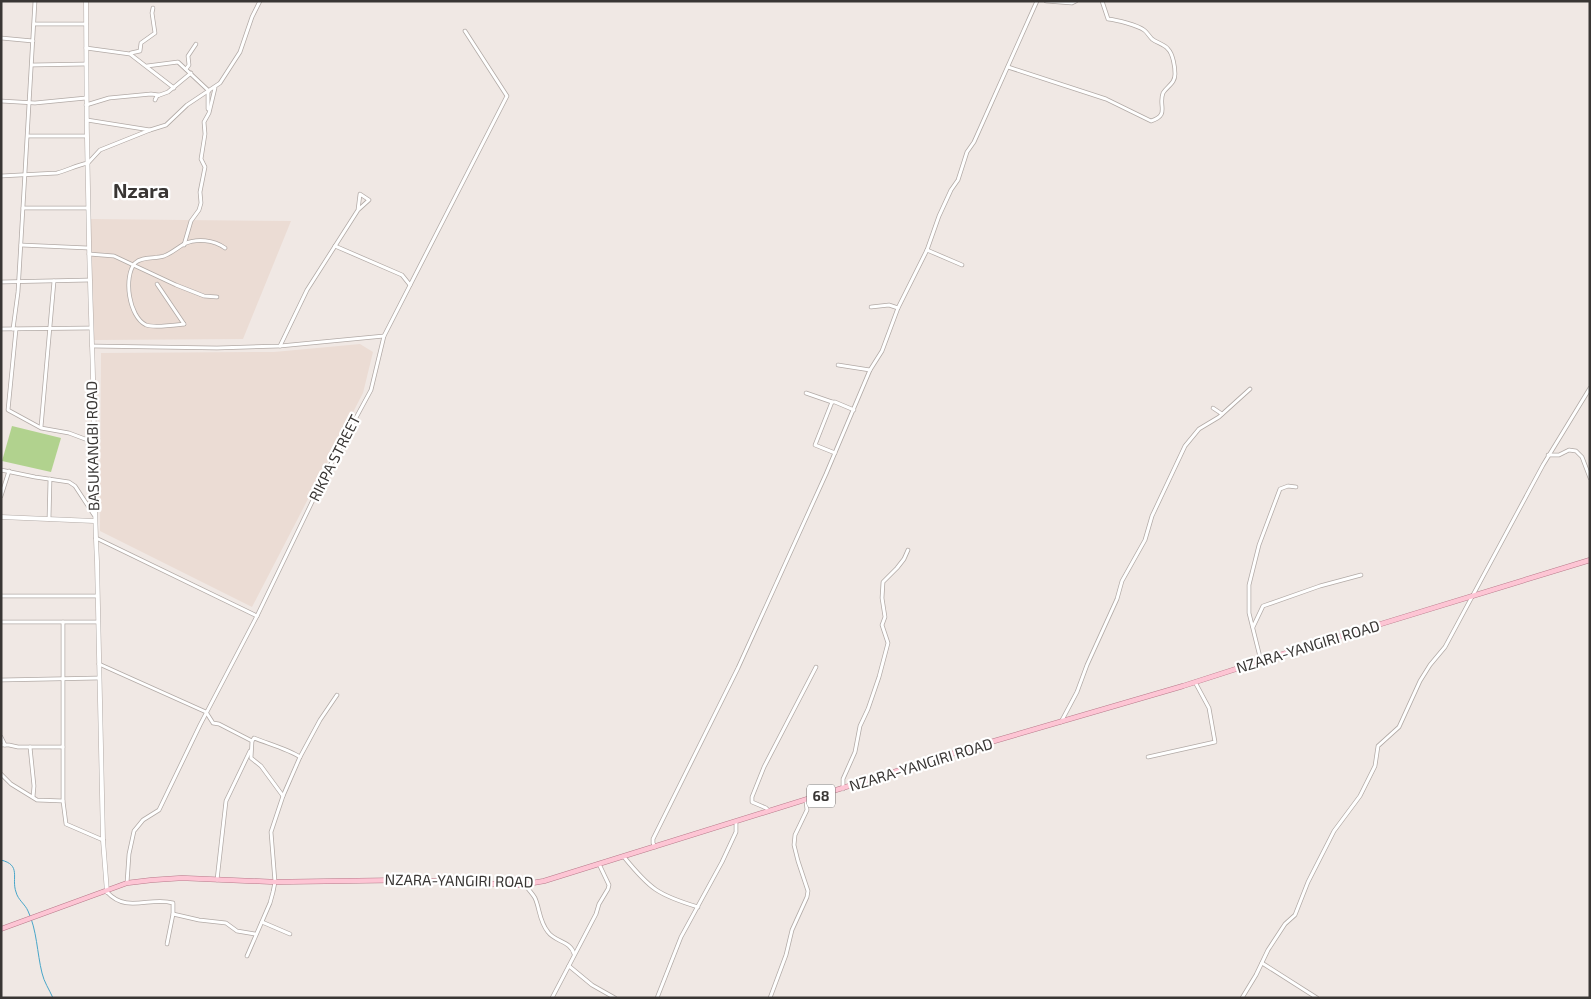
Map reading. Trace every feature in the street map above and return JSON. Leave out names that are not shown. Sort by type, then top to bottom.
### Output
[{"type":"main road","name":"NZARA-YANGIRI ROAD","points":[[1,929],[107,892],[127,883],[172,879],[275,882],[408,880],[525,884],[544,881],[977,746],[1060,723],[1590,560]]},
{"type":"street","points":[[36,1],[32,41],[31,102],[8,410],[40,428],[69,433],[93,442]]},
{"type":"street","name":"BASUKANGBI ROAD","points":[[86,1],[86,136],[92,346],[94,521],[98,596],[102,840],[107,892]]},
{"type":"street","points":[[184,245],[191,221],[199,210],[201,203],[200,192],[204,167],[201,159],[205,134],[204,122],[209,113],[216,88],[240,52],[252,17],[260,1]]},
{"type":"street","points":[[656,847],[652,843],[657,830],[738,668],[835,453],[870,370],[882,351],[898,308],[927,250],[938,216],[958,180],[968,152],[1037,1]]},
{"type":"street","points":[[1046,1],[1072,3],[1076,1]]},
{"type":"street","points":[[1008,67],[1106,100],[1151,121],[1159,118],[1162,114],[1164,92],[1173,82],[1175,74],[1169,49],[1153,40],[1144,30],[1130,23],[1125,24],[1115,19],[1108,19],[1102,1]]},
{"type":"street","points":[[86,48],[130,54],[140,52],[141,43],[155,33],[153,8]]},
{"type":"street","points":[[34,24],[86,24]]},
{"type":"street","name":"RIKPA STREET","points":[[127,883],[129,854],[134,831],[143,820],[160,810],[206,712],[258,616],[326,473],[371,390],[384,336],[507,96],[465,31]]},
{"type":"street","points":[[1,38],[32,41]]},
{"type":"street","points":[[186,69],[189,65],[188,56],[196,44]]},
{"type":"street","points":[[130,54],[174,88]]},
{"type":"street","points":[[146,67],[178,62],[208,92],[209,113]]},
{"type":"street","points":[[32,65],[86,64]]},
{"type":"street","points":[[155,100],[159,95],[174,88],[190,73]]},
{"type":"street","points":[[1,176],[57,173],[76,165],[88,163],[100,150],[150,130],[166,126],[186,105],[216,88]]},
{"type":"street","points":[[86,105],[109,98],[159,95]]},
{"type":"street","points":[[1,100],[31,102],[86,98]]},
{"type":"street","points":[[86,120],[150,130]]},
{"type":"street","points":[[28,136],[86,136]]},
{"type":"street","points":[[280,346],[307,290],[358,210],[369,200],[360,194],[358,210]]},
{"type":"street","points":[[23,208],[88,208]]},
{"type":"street","points":[[157,284],[184,324],[148,326],[138,320],[130,300],[129,276],[134,264],[139,260],[164,256],[184,245],[201,241],[217,243],[224,248]]},
{"type":"street","points":[[21,245],[88,248]]},
{"type":"street","points":[[335,246],[402,275],[410,285]]},
{"type":"street","points":[[927,250],[962,265]]},
{"type":"street","points":[[89,254],[114,256],[204,296],[217,297]]},
{"type":"street","points":[[1,282],[90,280]]},
{"type":"street","points":[[40,428],[54,281]]},
{"type":"street","points":[[871,307],[889,305],[898,308]]},
{"type":"street","points":[[1,329],[91,328]]},
{"type":"street","points":[[92,346],[217,348],[280,346],[384,336]]},
{"type":"street","points":[[838,365],[870,370]]},
{"type":"street","points":[[1242,998],[1268,950],[1285,924],[1295,915],[1308,882],[1334,831],[1360,796],[1375,766],[1378,746],[1399,727],[1420,681],[1445,647],[1548,455],[1590,388]]},
{"type":"street","points":[[1060,723],[1077,692],[1117,599],[1122,581],[1145,540],[1152,516],[1185,446],[1198,429],[1222,414],[1250,389]]},
{"type":"street","points":[[806,393],[854,410]]},
{"type":"street","points":[[832,402],[815,444],[835,453]]},
{"type":"street","points":[[1213,408],[1222,414]]},
{"type":"street","points":[[1548,455],[1559,454],[1569,450],[1576,451],[1582,457],[1590,478]]},
{"type":"street","points":[[1,470],[70,482],[75,486],[94,515]]},
{"type":"street","points":[[1,496],[9,471]]},
{"type":"street","points":[[49,519],[50,479]]},
{"type":"street","points":[[1261,662],[1249,613],[1249,585],[1257,550],[1280,489],[1288,486],[1296,487]]},
{"type":"street","points":[[1,517],[94,521]]},
{"type":"street","points":[[95,538],[258,616]]},
{"type":"street","points":[[844,789],[843,779],[855,752],[860,726],[880,677],[888,644],[882,625],[885,617],[883,582],[897,568],[908,550]]},
{"type":"street","points":[[1253,628],[1263,606],[1320,586],[1361,575]]},
{"type":"street","points":[[1,596],[98,596]]},
{"type":"street","points":[[1,622],[98,622]]},
{"type":"street","points":[[64,622],[63,801],[66,824],[102,840]]},
{"type":"street","points":[[99,664],[206,712],[213,723],[252,742]]},
{"type":"street","points":[[770,812],[766,808],[752,802],[752,797],[764,767],[816,667]]},
{"type":"street","points":[[1,680],[99,678]]},
{"type":"street","points":[[1148,757],[1215,742],[1209,708],[1195,682]]},
{"type":"street","points":[[247,956],[270,903],[275,882],[271,832],[283,796],[300,757],[320,720],[337,696]]},
{"type":"street","points":[[1,737],[3,745],[63,747]]},
{"type":"street","points":[[217,880],[226,801],[250,751],[254,738],[275,747],[291,751],[300,757]]},
{"type":"street","points":[[30,747],[34,786],[33,797]]},
{"type":"street","points":[[250,751],[251,758],[260,766],[283,796]]},
{"type":"street","points":[[1,774],[11,784],[33,797],[40,800],[63,801]]},
{"type":"street","points":[[770,998],[786,955],[792,930],[807,897],[808,891],[798,861],[794,839],[807,810],[806,800]]},
{"type":"street","points":[[657,998],[681,937],[734,836],[737,828],[736,822]]},
{"type":"street","points":[[624,857],[646,883],[656,890],[669,898],[698,907]]},
{"type":"street","points":[[552,998],[608,889],[607,880],[599,864]]},
{"type":"street","points":[[525,884],[535,897],[540,918],[548,932],[554,938],[578,949]]},
{"type":"street","points":[[107,892],[114,900],[122,902],[172,902],[174,905],[173,914],[167,944]]},
{"type":"street","points":[[173,914],[199,920],[226,923],[237,930],[256,934]]},
{"type":"street","points":[[262,922],[290,934]]},
{"type":"street","points":[[570,946],[574,955]]},
{"type":"street","points":[[1262,963],[1316,998]]},
{"type":"street","points":[[569,966],[592,985],[615,998]]},
{"type":"shaded area","points":[[90,219],[291,221],[243,339],[94,340]]},
{"type":"shaded area","points":[[360,344],[373,352],[363,393],[252,607],[100,531],[101,353],[274,352]]},
{"type":"green space","points":[[12,426],[61,438],[51,472],[2,461]]},
{"type":"waterway","points":[[1,860],[12,865],[14,869],[16,892],[31,918],[43,976],[53,998]]},
{"type":"district","name":"Nzara","points":[[141,191]]}]
